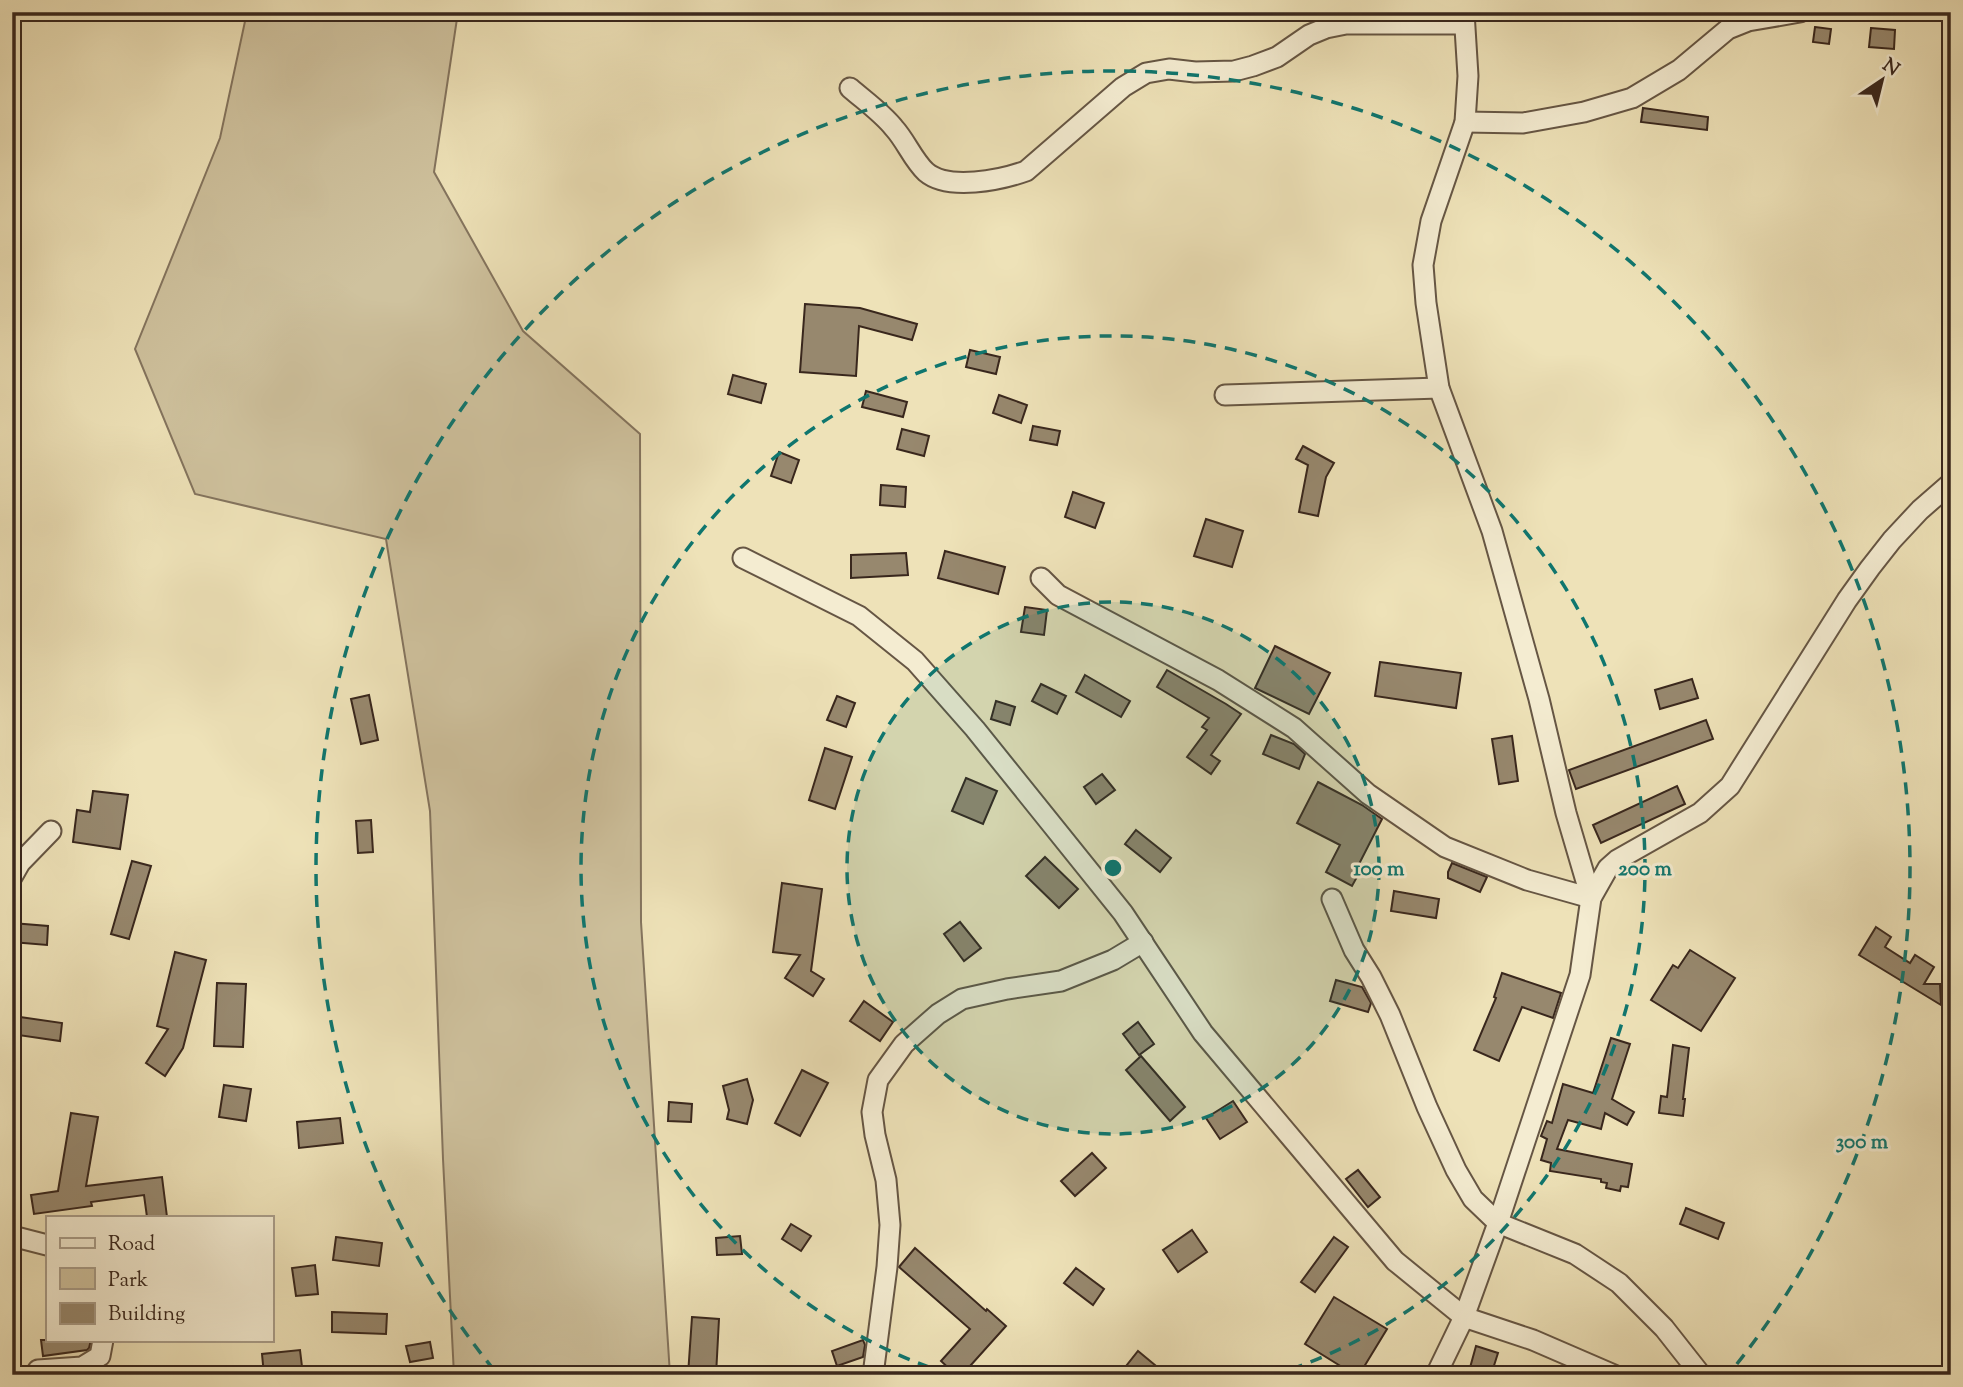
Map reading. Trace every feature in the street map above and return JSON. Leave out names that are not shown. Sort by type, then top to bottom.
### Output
[{"type":"street","points":[[1465,122],[1523,123],[1584,112],[1632,98],[1679,70],[1728,29],[1748,21],[1800,12]]},
{"type":"street","points":[[850,88],[895,128],[926,171],[936,178],[961,182],[1009,177],[1026,171],[1123,88],[1146,73],[1168,69],[1195,72],[1234,71],[1277,57],[1309,35],[1346,24],[1464,18],[1468,76],[1465,122],[1431,221],[1423,265],[1426,303],[1439,388],[1492,531],[1591,898]]},
{"type":"street","points":[[1225,395],[1439,388]]},
{"type":"street","points":[[1436,1375],[1464,1317],[1497,1223],[1580,975],[1591,898],[1608,868],[1617,860],[1700,813],[1730,786],[1870,568],[1920,510],[1951,482]]},
{"type":"street","points":[[743,558],[859,616],[915,662],[975,729],[1123,913],[1203,1034],[1395,1261],[1464,1317],[1532,1340],[1614,1375]]},
{"type":"street","points":[[1041,578],[1058,595],[1218,680],[1294,728],[1368,794],[1445,847],[1527,880],[1591,898]]},
{"type":"street","points":[[12,877],[20,863],[51,831]]},
{"type":"street","points":[[1332,899],[1354,950],[1390,1015],[1422,1096],[1456,1170],[1473,1199],[1497,1223],[1575,1254],[1619,1283],[1664,1328],[1701,1375]]},
{"type":"street","points":[[873,1375],[890,1225],[886,1180],[874,1135],[872,1112],[878,1080],[904,1044],[938,1014],[962,999],[1061,981],[1112,960],[1143,942]]},
{"type":"street","points":[[12,1236],[46,1245]]},
{"type":"street","points":[[38,1370],[82,1367],[100,1356],[103,1342]]},
{"type":"green space","points":[[247,12],[458,12],[434,172],[523,331],[640,434],[641,922],[670,1375],[454,1375],[430,811],[386,539],[195,494],[135,349],[220,138]]},
{"type":"building","points":[[1815,27],[1831,29],[1829,44],[1813,42]]},
{"type":"building","points":[[1871,28],[1895,30],[1894,49],[1869,47]]},
{"type":"building","points":[[1643,108],[1708,117],[1707,130],[1641,122]]},
{"type":"building","points":[[805,304],[860,308],[917,324],[912,340],[859,326],[856,376],[800,372]]},
{"type":"building","points":[[970,350],[1000,357],[996,374],[966,367]]},
{"type":"building","points":[[733,375],[766,384],[761,403],[728,394]]},
{"type":"building","points":[[866,391],[907,402],[903,417],[862,407]]},
{"type":"building","points":[[999,395],[1027,405],[1021,423],[993,413]]},
{"type":"building","points":[[1033,426],[1060,431],[1057,445],[1030,440]]},
{"type":"building","points":[[902,429],[929,436],[924,456],[897,449]]},
{"type":"building","points":[[1303,446],[1334,463],[1326,477],[1318,516],[1299,512],[1308,465],[1296,459]]},
{"type":"building","points":[[779,452],[799,460],[791,483],[771,476]]},
{"type":"building","points":[[881,485],[906,487],[905,507],[880,505]]},
{"type":"building","points":[[1073,492],[1104,503],[1095,528],[1065,517]]},
{"type":"building","points":[[1206,519],[1243,531],[1232,567],[1194,556]]},
{"type":"building","points":[[945,551],[1005,567],[998,594],[938,578]]},
{"type":"building","points":[[906,553],[908,575],[851,578],[851,555]]},
{"type":"building","points":[[1025,607],[1047,610],[1044,635],[1021,632]]},
{"type":"building","points":[[1275,646],[1330,673],[1309,714],[1255,688]]},
{"type":"building","points":[[1380,662],[1461,673],[1456,708],[1375,696]]},
{"type":"building","points":[[1167,670],[1241,714],[1211,755],[1220,761],[1211,774],[1187,757],[1207,730],[1202,727],[1209,718],[1157,687]]},
{"type":"building","points":[[1085,675],[1130,701],[1121,717],[1076,692]]},
{"type":"building","points":[[1692,679],[1698,698],[1660,709],[1655,690]]},
{"type":"building","points":[[1041,684],[1066,696],[1057,714],[1032,701]]},
{"type":"building","points":[[369,695],[378,740],[361,744],[351,699]]},
{"type":"building","points":[[837,696],[855,703],[846,727],[827,720]]},
{"type":"building","points":[[996,701],[1015,707],[1010,725],[991,719]]},
{"type":"building","points":[[1706,720],[1713,739],[1576,789],[1569,770]]},
{"type":"building","points":[[1271,735],[1294,744],[1305,754],[1299,769],[1263,754]]},
{"type":"building","points":[[1512,736],[1518,781],[1499,784],[1492,739]]},
{"type":"building","points":[[825,748],[852,757],[835,809],[809,800]]},
{"type":"building","points":[[1102,774],[1115,790],[1096,804],[1084,787]]},
{"type":"building","points":[[966,778],[997,791],[983,824],[952,811]]},
{"type":"building","points":[[1318,782],[1362,805],[1382,819],[1359,864],[1363,866],[1352,886],[1326,872],[1340,845],[1297,823]]},
{"type":"building","points":[[1677,786],[1685,804],[1601,843],[1593,825]]},
{"type":"building","points":[[93,791],[128,795],[120,849],[73,842],[77,810],[90,812]]},
{"type":"building","points":[[371,820],[373,852],[358,853],[356,821]]},
{"type":"building","points":[[1136,830],[1171,858],[1160,872],[1125,844]]},
{"type":"building","points":[[1045,857],[1078,889],[1059,908],[1026,876]]},
{"type":"building","points":[[132,861],[151,866],[129,939],[111,934]]},
{"type":"building","points":[[1452,863],[1487,877],[1480,892],[1448,878]]},
{"type":"building","points":[[782,883],[822,889],[811,971],[824,979],[813,996],[785,978],[800,955],[773,952]]},
{"type":"building","points":[[1394,891],[1439,899],[1436,918],[1391,911]]},
{"type":"building","points":[[960,922],[981,948],[964,961],[944,934]]},
{"type":"building","points":[[12,923],[48,926],[47,945],[12,942]]},
{"type":"building","points":[[1876,927],[1891,937],[1885,947],[1910,963],[1915,955],[1934,967],[1924,984],[1940,984],[1941,1005],[1859,955]]},
{"type":"building","points":[[1690,950],[1735,978],[1701,1031],[1651,1000],[1673,965],[1678,968]]},
{"type":"building","points":[[175,952],[206,960],[183,1048],[165,1076],[146,1063],[168,1029],[157,1026]]},
{"type":"building","points":[[1502,973],[1561,993],[1553,1018],[1522,1007],[1499,1061],[1474,1050],[1496,998],[1494,997]]},
{"type":"building","points":[[1336,980],[1362,987],[1371,1003],[1368,1012],[1330,1001]]},
{"type":"building","points":[[217,983],[246,984],[243,1047],[214,1046]]},
{"type":"building","points":[[864,1001],[893,1022],[880,1041],[850,1021]]},
{"type":"building","points":[[20,1017],[62,1023],[60,1041],[18,1035]]},
{"type":"building","points":[[1138,1022],[1154,1044],[1139,1055],[1123,1034]]},
{"type":"building","points":[[1611,1038],[1630,1044],[1612,1099],[1634,1112],[1627,1125],[1605,1113],[1601,1129],[1568,1120],[1557,1149],[1632,1164],[1628,1187],[1621,1186],[1620,1191],[1606,1188],[1607,1183],[1601,1182],[1601,1179],[1550,1171],[1551,1163],[1541,1160],[1547,1139],[1541,1136],[1547,1121],[1552,1123],[1563,1084],[1593,1093]]},
{"type":"building","points":[[1673,1045],[1689,1048],[1683,1116],[1659,1113],[1661,1096],[1667,1097]]},
{"type":"building","points":[[1141,1056],[1185,1107],[1170,1121],[1126,1070]]},
{"type":"building","points":[[802,1070],[828,1083],[800,1136],[775,1123]]},
{"type":"building","points":[[747,1079],[753,1100],[747,1124],[727,1119],[729,1110],[723,1086]]},
{"type":"building","points":[[224,1085],[251,1089],[246,1121],[219,1117]]},
{"type":"building","points":[[1233,1101],[1247,1122],[1220,1139],[1206,1118]]},
{"type":"building","points":[[669,1102],[692,1104],[691,1122],[668,1121]]},
{"type":"building","points":[[71,1113],[98,1117],[86,1186],[162,1177],[167,1216],[147,1216],[144,1195],[91,1202],[92,1206],[34,1214],[31,1195],[58,1191]]},
{"type":"building","points":[[340,1118],[343,1143],[299,1148],[297,1122]]},
{"type":"building","points":[[1092,1153],[1106,1168],[1075,1196],[1061,1181]]},
{"type":"building","points":[[1358,1170],[1380,1197],[1368,1207],[1346,1179]]},
{"type":"building","points":[[1686,1208],[1724,1223],[1718,1239],[1680,1224]]},
{"type":"building","points":[[791,1224],[811,1236],[801,1251],[782,1239]]},
{"type":"building","points":[[1192,1230],[1207,1252],[1178,1272],[1163,1250]]},
{"type":"building","points":[[740,1236],[742,1254],[717,1255],[716,1238]]},
{"type":"building","points":[[336,1237],[382,1243],[379,1266],[333,1260]]},
{"type":"building","points":[[1334,1237],[1348,1247],[1315,1292],[1301,1282]]},
{"type":"building","points":[[915,1248],[1006,1326],[962,1375],[956,1375],[941,1361],[970,1329],[899,1267]]},
{"type":"building","points":[[315,1265],[318,1294],[296,1296],[292,1268]]},
{"type":"building","points":[[1076,1268],[1104,1289],[1093,1305],[1064,1283]]},
{"type":"building","points":[[1334,1297],[1387,1329],[1359,1375],[1305,1344]]},
{"type":"building","points":[[332,1312],[387,1314],[386,1334],[332,1332]]},
{"type":"building","points":[[692,1317],[719,1319],[716,1375],[688,1375]]},
{"type":"building","points":[[41,1340],[90,1342],[87,1350],[43,1356]]},
{"type":"building","points":[[863,1340],[863,1357],[837,1366],[832,1351]]},
{"type":"building","points":[[430,1342],[433,1358],[410,1362],[406,1346]]},
{"type":"building","points":[[1476,1346],[1498,1353],[1491,1375],[1468,1375]]},
{"type":"building","points":[[300,1350],[303,1375],[264,1375],[262,1354]]},
{"type":"building","points":[[1138,1351],[1167,1375],[1119,1375]]}]
